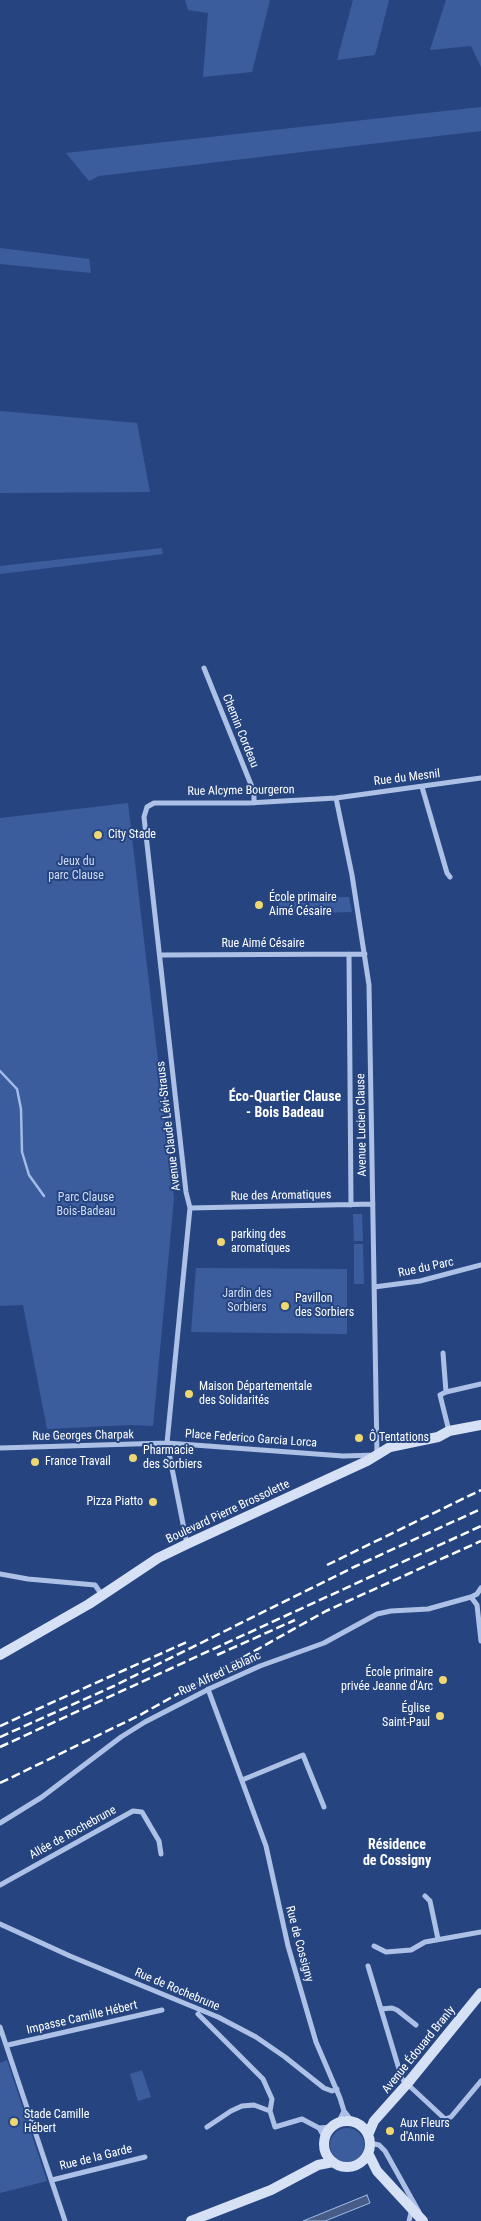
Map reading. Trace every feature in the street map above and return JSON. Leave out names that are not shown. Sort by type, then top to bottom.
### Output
[{"type":"street","name":"Chemin Cordeau","points":[[204,668],[254,792],[254,803]]},
{"type":"street","name":"Rue du Mesnil","points":[[336,798],[481,778]]},
{"type":"street","points":[[422,787],[450,877]]},
{"type":"street","name":"Rue Alcyme Bourgeron","points":[[147,807],[154,803],[254,803],[336,798]]},
{"type":"street","name":"Avenue Lucien Clause","points":[[336,798],[365,954],[370,1002],[377,1455]]},
{"type":"street","name":"Avenue Claude Lévi-Strauss","points":[[147,807],[144,817],[161,955],[186,1192],[190,1208],[167,1443]]},
{"type":"street","points":[[349,954],[351,1205]]},
{"type":"street","name":"Rue Aimé Césaire","points":[[161,955],[365,954]]},
{"type":"street","name":"Rue des Aromatiques","points":[[190,1208],[373,1204]]},
{"type":"street","name":"Rue du Parc","points":[[374,1287],[420,1281],[481,1265]]},
{"type":"street","points":[[443,1353],[446,1392]]},
{"type":"street","points":[[449,1432],[440,1398],[442,1393],[481,1384]]},
{"type":"street","name":"Boulevard Pierre Brossolette","points":[[0,1655],[102,1596],[158,1558],[186,1544],[390,1448],[481,1425]]},
{"type":"street","name":"Rue Georges Charpak","points":[[0,1448],[167,1443]]},
{"type":"street","name":"Place Federico Garcia Lorca","points":[[186,1544],[167,1443],[343,1456],[377,1455]]},
{"type":"street","points":[[0,1574],[28,1579],[95,1585],[102,1596]]},
{"type":"street","points":[[481,1589],[471,1597],[477,1605],[481,1641]]},
{"type":"street","name":"Rue Alfred Leblanc","points":[[0,1823],[42,1797],[121,1737],[208,1689],[260,1666],[324,1643],[377,1614],[391,1611],[428,1609],[471,1597]]},
{"type":"street","name":"Rue de Cossigny","points":[[208,1689],[223,1735],[266,1846],[288,1946],[316,2042],[344,2111],[357,2124]]},
{"type":"street","points":[[242,1780],[303,1755],[324,1806]]},
{"type":"street","name":"Allée de Rochebrune","points":[[0,1885],[133,1812],[142,1812],[159,1841],[160,1854]]},
{"type":"street","points":[[425,1896],[430,1900],[438,1939]]},
{"type":"street","name":"Rue de Rochebrune","points":[[0,1924],[70,1956],[218,2017],[256,2037],[286,2057],[324,2088],[336,2089]]},
{"type":"street","points":[[374,1946],[386,1952],[412,1950],[425,1942],[481,1932]]},
{"type":"street","points":[[368,1966],[398,2072],[407,2084],[445,2119],[451,2117],[481,2081]]},
{"type":"street","name":"Avenue Édouard Branly","points":[[369,2144],[374,2121],[407,2084],[481,1993]]},
{"type":"street","points":[[380,2009],[392,2008],[397,2010],[416,2025]]},
{"type":"street","name":"Impasse Camille Hébert","points":[[8,2045],[162,2010]]},
{"type":"street","points":[[198,2014],[263,2079],[272,2099],[270,2111],[275,2128],[302,2119],[318,2128],[325,2138],[326,2153],[333,2162],[345,2167],[358,2164],[377,2171]]},
{"type":"street","points":[[0,2027],[8,2045],[65,2221]]},
{"type":"street","points":[[207,2127],[220,2117],[242,2106],[254,2105],[270,2111]]},
{"type":"street","points":[[325,2138],[344,2111]]},
{"type":"street","name":"Avenue Édouard Branly","points":[[357,2124],[374,2121]]},
{"type":"street","points":[[318,2128],[357,2124],[369,2144],[377,2171],[424,2221]]},
{"type":"street","points":[[358,2164],[369,2144]]},
{"type":"street","points":[[369,2144],[379,2145],[385,2151],[424,2221]]},
{"type":"street","points":[[319,2164],[326,2153]]},
{"type":"street","name":"Rue de la Garde","points":[[52,2180],[145,2157]]},
{"type":"street","points":[[191,2221],[271,2190],[319,2164],[333,2162]]},
{"type":"street","points":[[409,2221],[412,2209]]},
{"type":"green space","points":[[185,0],[270,0],[252,72],[203,77],[208,13],[188,10]]},
{"type":"green space","points":[[353,0],[389,0],[375,55],[337,60]]},
{"type":"green space","points":[[446,0],[481,0],[481,67],[471,46],[430,50]]},
{"type":"green space","points":[[481,107],[481,131],[99,176],[89,181],[66,153]]},
{"type":"green space","points":[[0,248],[89,259],[91,273],[0,264]]},
{"type":"green space","points":[[0,411],[137,423],[150,492],[0,493]]},
{"type":"green space","points":[[162,548],[163,554],[0,574],[0,566]]},
{"type":"green space","name":"Parc Clause Bois-Badeau","points":[[128,803],[174,1198],[153,1426],[131,1425],[47,1429],[23,1305],[0,1306],[0,818]]},
{"type":"green space","points":[[349,897],[352,912],[279,914],[279,899]]},
{"type":"green space","points":[[353,1214],[362,1214],[363,1241],[354,1241]]},
{"type":"green space","points":[[354,1244],[363,1244],[364,1284],[354,1284]]},
{"type":"green space","name":"Jardin des Sorbiers","points":[[196,1268],[347,1269],[347,1334],[191,1332]]},
{"type":"green space","name":"Stade Camille Hébert","points":[[7,2060],[47,2181],[0,2193],[0,2063]]},
{"type":"green space","points":[[142,2070],[151,2097],[138,2101],[130,2074]]},
{"type":"green space","points":[[347,2128],[354,2129],[359,2133],[363,2138],[363,2152],[359,2157],[354,2161],[347,2162],[340,2161],[335,2157],[331,2152],[330,2145],[331,2138],[335,2133],[340,2129]]},
{"type":"shaded area","points":[[367,2195],[370,2203],[325,2221],[303,2221]]},
{"type":"waterway","points":[[0,1071],[17,1089],[21,1109],[22,1152],[29,1175],[44,1196]]},
{"type":"railway","points":[[327,1565],[481,1490]]},
{"type":"railway","points":[[0,1737],[114,1686],[354,1567],[481,1509]]},
{"type":"railway","points":[[0,1747],[481,1526]]},
{"type":"railway","points":[[0,1783],[140,1715],[326,1611],[481,1541]]},
{"type":"railway","points":[[217,1655],[295,1620]]},
{"type":"railway","points":[[0,1726],[189,1641]]},
{"type":"place","name":"City Stade","points":[[98,835]]},
{"type":"place","name":"École primaire Aimé Césaire","points":[[259,905]]},
{"type":"place","name":"parking des aromatiques","points":[[221,1242]]},
{"type":"place","name":"Pavillon des Sorbiers","points":[[285,1306]]},
{"type":"place","name":"Maison Départementale des Solidarités","points":[[189,1394]]},
{"type":"place","name":"Ô Tentations","points":[[359,1438]]},
{"type":"place","name":"Pharmacie des Sorbiers","points":[[133,1458]]},
{"type":"place","name":"France Travail","points":[[35,1462]]},
{"type":"place","name":"Pizza Piatto","points":[[153,1502]]},
{"type":"place","name":"École primaire privée Jeanne d'Arc","points":[[443,1680]]},
{"type":"place","name":"Église Saint-Paul","points":[[440,1716]]},
{"type":"place","name":"Stade Camille Hébert","points":[[14,2122]]},
{"type":"place","name":"Aux Fleurs d'Annie","points":[[390,2131]]},
{"type":"district","name":"Éco-Quartier Clause - Bois Badeau","points":[[285,1106]]},
{"type":"district","name":"Résidence de Cossigny","points":[[397,1854]]},
{"type":"park label","name":"Jeux du parc Clause","points":[[76,869]]}]
